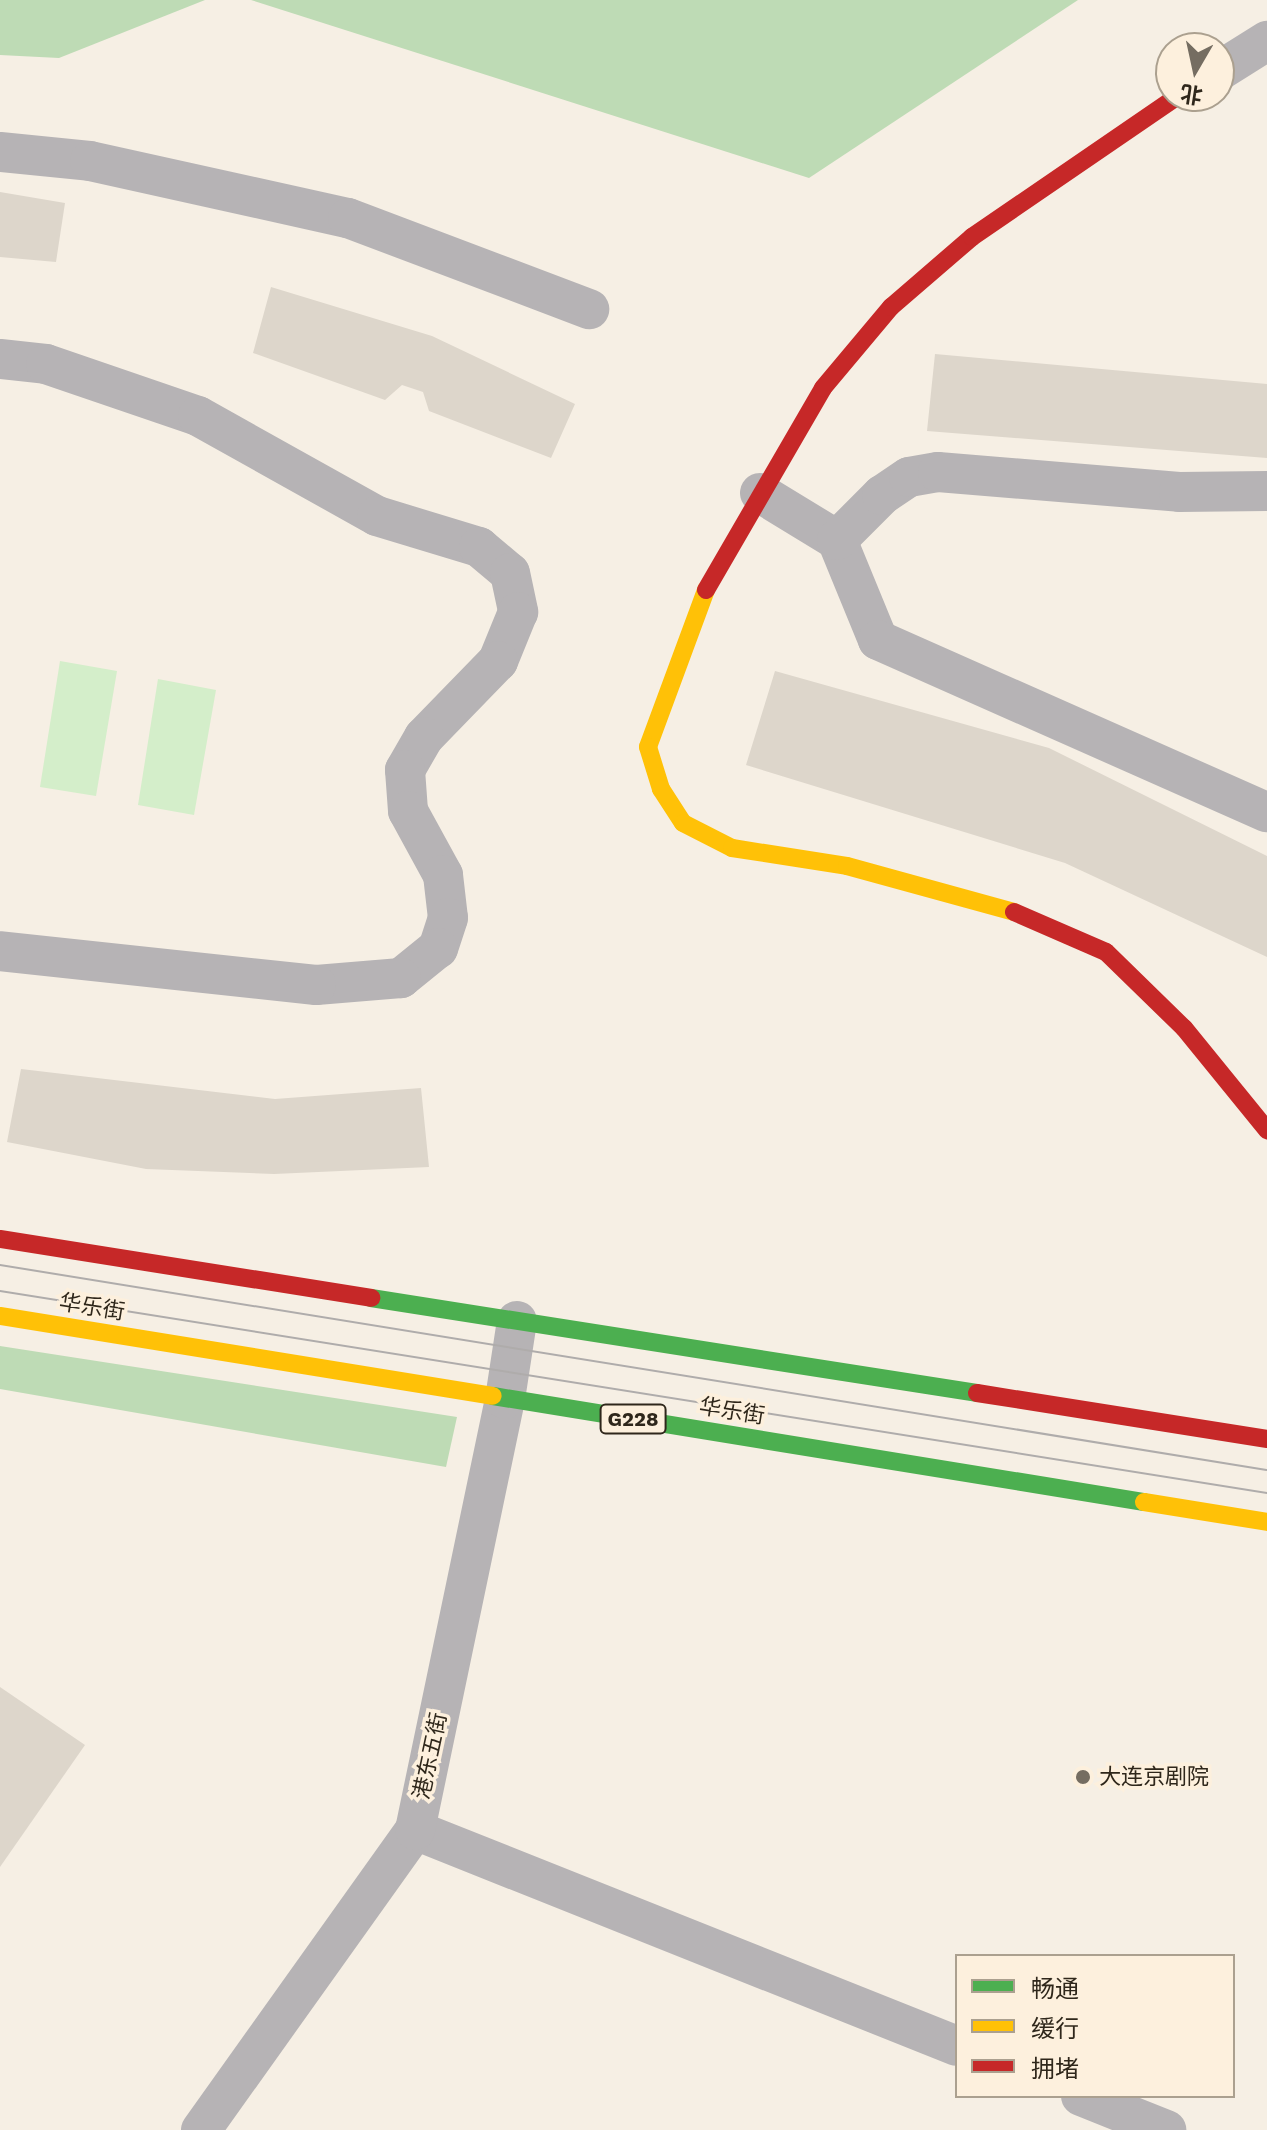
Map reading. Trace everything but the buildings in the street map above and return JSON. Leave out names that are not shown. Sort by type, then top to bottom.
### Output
[{"type":"main road","points":[[1155,112],[972,237],[891,307],[823,388],[714,569],[648,747],[661,789],[683,823],[732,848],[847,866],[962,894],[1036,919],[1106,952],[1184,1028],[1267,1130]]},
{"type":"main road","points":[[0,1239],[1267,1439]]},
{"type":"main road","name":"华乐街","points":[[0,1316],[1267,1522]]},
{"type":"street","points":[[1235,61],[1267,41]]},
{"type":"street","points":[[0,152],[90,161],[348,218],[589,309]]},
{"type":"street","points":[[0,359],[46,364],[198,416],[377,516],[479,547],[510,573],[518,612],[498,661],[424,737],[405,770],[408,811],[443,875],[448,918],[438,948],[401,978],[316,985],[0,951]]},
{"type":"street","points":[[837,540],[882,495],[909,477],[938,472],[1179,492],[1267,491]]},
{"type":"street","points":[[760,493],[837,540],[878,640],[1267,812]]},
{"type":"street","name":"港东五街","points":[[201,2130],[415,1830],[505,1399],[517,1321]]},
{"type":"street","points":[[415,1830],[955,2045]]},
{"type":"street","points":[[1086,2098],[1166,2130]]},
{"type":"green space","points":[[0,0],[205,0],[59,58],[0,55]]},
{"type":"green space","points":[[251,0],[1078,0],[809,178]]},
{"type":"green space","points":[[60,661],[117,671],[96,796],[40,787]]},
{"type":"green space","points":[[158,679],[216,690],[194,815],[138,805]]},
{"type":"green space","points":[[0,1346],[457,1417],[446,1467],[0,1389]]},
{"type":"tram line","points":[[0,1265],[1267,1470]]},
{"type":"tram line","points":[[0,1291],[1267,1493]]},
{"type":"traffic: fast","points":[[371,1298],[977,1393]]},
{"type":"traffic: fast","points":[[493,1396],[1144,1502]]},
{"type":"traffic: slow","points":[[706,590],[648,747],[661,789],[683,823],[732,848],[847,866],[1014,912]]},
{"type":"traffic: slow","points":[[0,1316],[493,1396]]},
{"type":"traffic: slow","points":[[1144,1502],[1267,1522]]},
{"type":"traffic: jam","points":[[706,590],[823,388],[891,307],[972,237],[1155,112]]},
{"type":"traffic: jam","points":[[1014,912],[1106,952],[1184,1028],[1267,1130]]},
{"type":"traffic: jam","points":[[0,1239],[371,1298]]},
{"type":"traffic: jam","points":[[977,1393],[1267,1439]]},
{"type":"place","name":"大连京剧院","points":[[1083,1777]]}]
